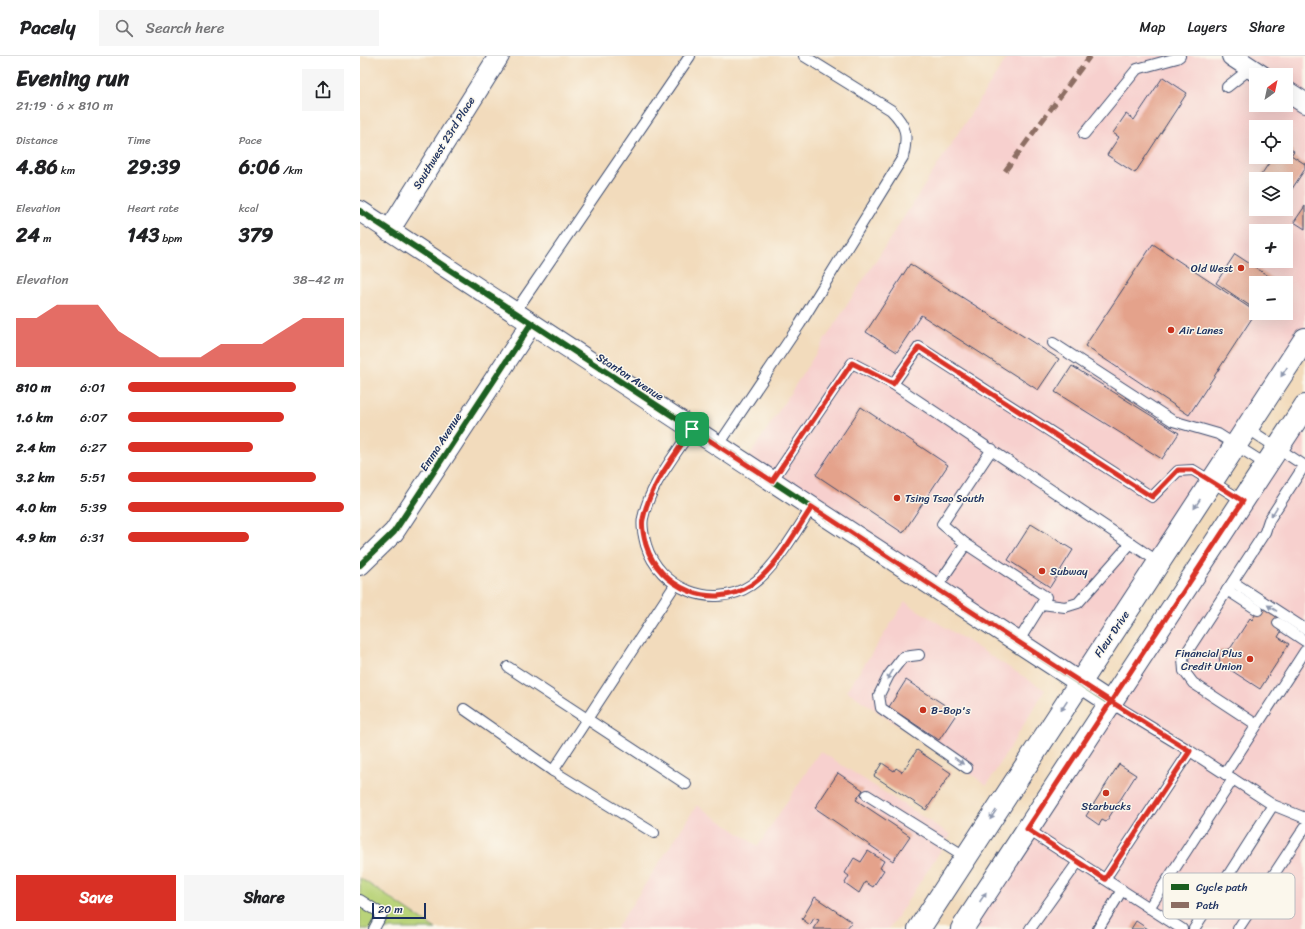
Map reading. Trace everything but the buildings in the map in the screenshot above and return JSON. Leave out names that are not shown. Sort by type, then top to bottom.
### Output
[{"type":"main road","name":"Fleur Drive","points":[[919,929],[1080,682],[1160,563],[1305,339]]},
{"type":"main road","points":[[962,929],[1305,406]]},
{"type":"street","name":"Southwest 23rd Place","points":[[389,230],[499,56]]},
{"type":"street","points":[[1232,56],[1250,68]]},
{"type":"street","points":[[1293,95],[1304,101]]},
{"type":"street","name":"Stanton Avenue","points":[[360,211],[1111,703]]},
{"type":"street","name":"Emma Avenue","points":[[360,565],[394,532],[531,324]]},
{"type":"lane","points":[[514,312],[690,56]]},
{"type":"lane","points":[[718,446],[816,297],[903,157],[907,138],[902,120],[891,110],[804,56]]},
{"type":"lane","points":[[1084,134],[1137,69],[1180,56]]},
{"type":"lane","points":[[1227,87],[1249,76]]},
{"type":"lane","points":[[1053,343],[1173,421],[1218,434],[1241,437],[1272,457],[1305,466],[1269,520],[1265,532],[1183,658],[1184,671],[1193,683],[1257,725]]},
{"type":"lane","points":[[893,384],[919,347],[1152,497],[1178,470],[1193,470],[1243,501]]},
{"type":"lane","points":[[772,481],[852,363],[893,384],[1160,563]]},
{"type":"lane","points":[[692,429],[651,491],[643,520],[643,534],[649,556],[662,574],[674,585],[693,593],[715,596],[730,594],[750,586],[767,572],[812,507]]},
{"type":"lane","points":[[1241,437],[1272,457]]},
{"type":"lane","points":[[992,449],[942,524],[966,544],[1046,597],[1018,642]]},
{"type":"lane","points":[[1042,604],[1065,607],[1078,603],[1132,543]]},
{"type":"lane","points":[[936,588],[966,544]]},
{"type":"lane","points":[[553,771],[588,720],[674,585]]},
{"type":"lane","points":[[1230,586],[1258,610]]},
{"type":"lane","points":[[1230,586],[1305,629]]},
{"type":"lane","points":[[1278,623],[1305,640]]},
{"type":"lane","points":[[1170,873],[1229,776],[1257,725],[1305,651]]},
{"type":"lane","points":[[920,655],[903,657],[889,675],[879,695],[881,708],[967,768]]},
{"type":"lane","points":[[508,668],[686,784]]},
{"type":"lane","points":[[1111,703],[1190,751],[1272,805],[1305,818]]},
{"type":"lane","points":[[464,709],[553,771],[654,833]]},
{"type":"lane","points":[[1105,879],[1190,751]]},
{"type":"lane","points":[[867,795],[966,857]]},
{"type":"lane","points":[[1229,873],[1272,805]]},
{"type":"lane","points":[[1275,873],[1305,827]]},
{"type":"lane","points":[[1027,829],[1163,917]]},
{"type":"lane","points":[[1030,929],[1078,862]]},
{"type":"lane","points":[[1149,908],[1163,885]]},
{"type":"lane","points":[[1098,929],[1122,890]]},
{"type":"lane","points":[[360,900],[382,914],[374,929]]},
{"type":"lane","points":[[1166,919],[1182,929]]},
{"type":"lane","points":[[1194,929],[1200,919]]},
{"type":"lane","points":[[1238,929],[1245,919]]},
{"type":"shaded area","points":[[1008,56],[1305,56],[1305,339],[1080,682],[745,463]]},
{"type":"shaded area","points":[[1305,406],[1305,929],[962,929]]},
{"type":"shaded area","points":[[905,602],[1045,690],[987,785],[847,691]]},
{"type":"shaded area","points":[[820,751],[951,835],[889,929],[616,929],[697,805],[758,846]]},
{"type":"green space","points":[[360,878],[436,929],[360,929]]},
{"type":"marked path","points":[[1005,171],[1090,56]]},
{"type":"cycle path","points":[[360,211],[1111,703]]},
{"type":"cycle path","points":[[360,565],[394,532],[531,324]]},
{"type":"place","name":"Old West","points":[[1241,268]]},
{"type":"place","name":"Air Lanes","points":[[1171,330]]},
{"type":"place","name":"Tsing Tsao South","points":[[897,498]]},
{"type":"place","name":"Subway","points":[[1042,571]]},
{"type":"place","name":"Financial Plus Credit Union","points":[[1250,659]]},
{"type":"place","name":"B-Bop's","points":[[923,710]]},
{"type":"place","name":"Starbucks","points":[[1106,793]]},
{"type":"route","points":[[692,429],[651,491],[643,520],[643,534],[649,556],[662,574],[674,585],[693,593],[715,596],[730,594],[750,586],[767,572],[812,507],[1111,703],[1190,751],[1105,879],[1027,829],[1111,703],[1243,501],[1193,470],[1178,470],[1152,497],[919,347],[893,384],[852,363],[772,481],[692,429]]}]
